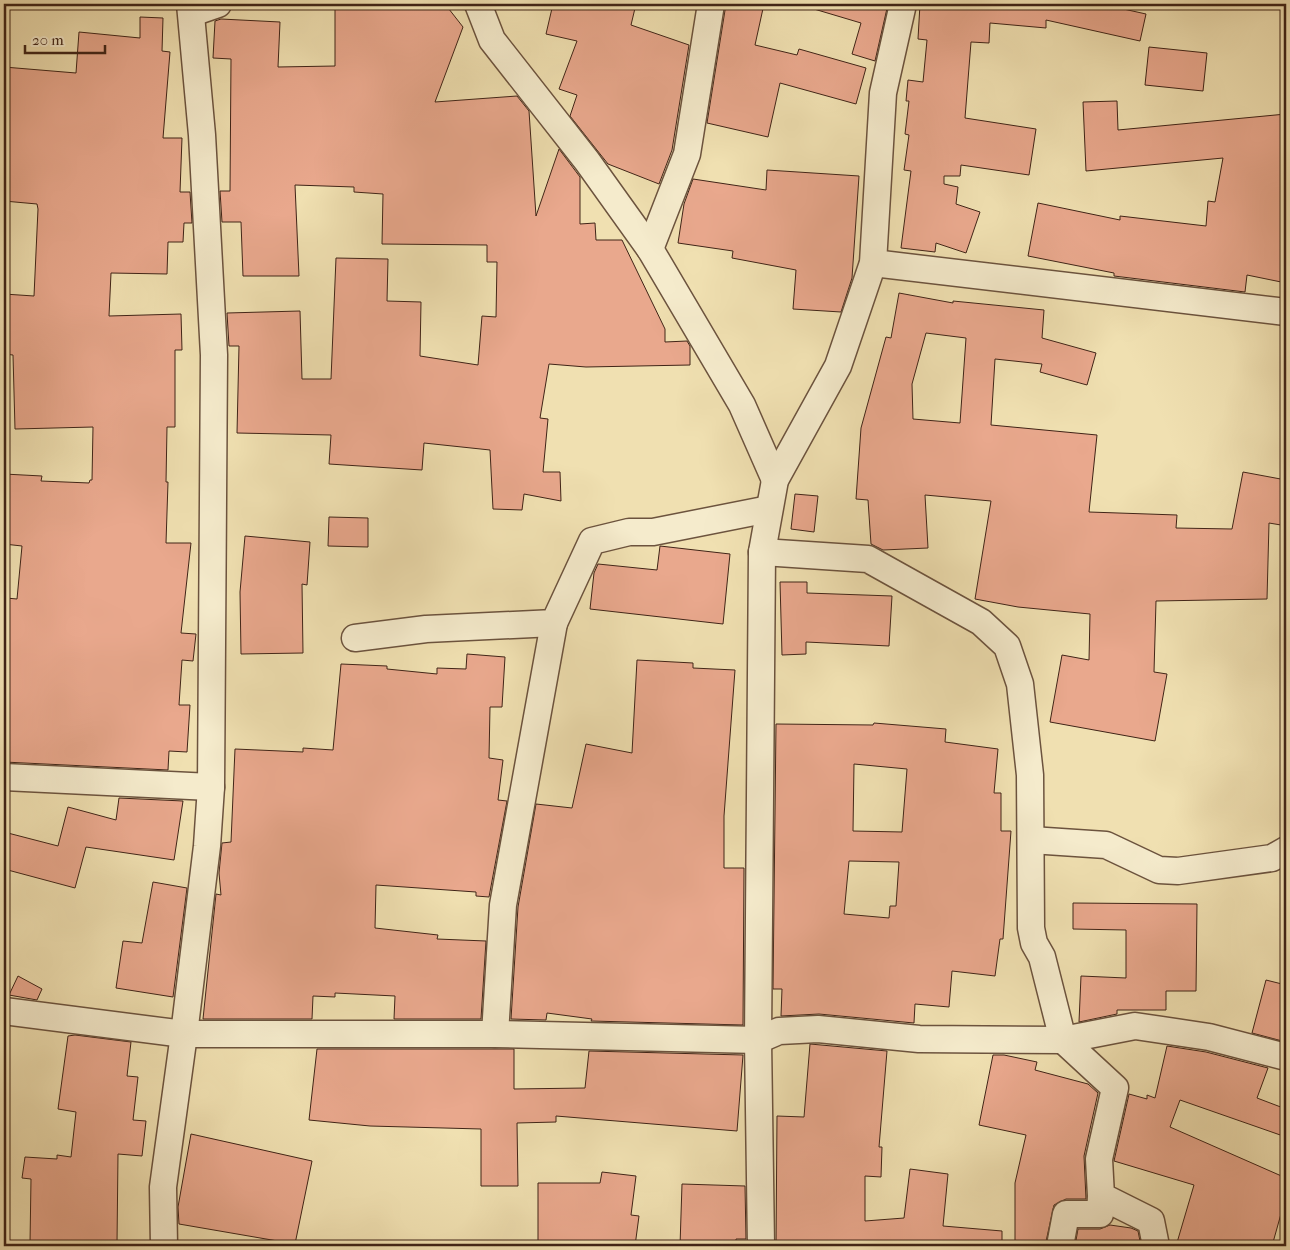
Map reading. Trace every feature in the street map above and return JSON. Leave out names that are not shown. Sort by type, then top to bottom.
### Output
[{"type":"street","points":[[164,1246],[163,1187],[207,846],[211,787],[214,355],[202,135],[191,8],[218,4]]},
{"type":"street","points":[[478,4],[492,40],[588,161],[650,249],[742,405],[775,480]]},
{"type":"street","points":[[650,249],[687,154],[711,4]]},
{"type":"street","points":[[761,1246],[758,1040],[762,552],[775,480],[838,366],[874,263],[883,93],[903,4]]},
{"type":"street","points":[[874,263],[1286,312]]},
{"type":"street","points":[[495,1034],[503,905],[554,623],[592,540],[629,532],[653,532],[769,510]]},
{"type":"street","points":[[762,552],[868,559],[981,622],[1007,646],[1021,693],[1030,775],[1031,928],[1034,943],[1042,957],[1063,1040],[1115,1088],[1099,1159],[1100,1214],[1066,1214],[1060,1246]]},
{"type":"street","points":[[355,638],[426,629],[554,623]]},
{"type":"street","points":[[4,777],[211,787]]},
{"type":"street","points":[[1031,840],[1106,845],[1159,870],[1178,870],[1272,858],[1286,850]]},
{"type":"street","points":[[4,1011],[184,1034],[495,1034],[758,1040],[779,1031],[818,1028],[919,1040],[1063,1040],[1134,1026],[1208,1037],[1286,1057]]},
{"type":"street","points":[[1101,1196],[1151,1221],[1156,1246]]},
{"type":"building","points":[[394,4],[445,4],[463,27],[435,102],[517,96],[529,111],[536,216],[559,149],[580,177],[580,224],[595,223],[596,240],[622,240],[665,329],[665,342],[687,341],[690,346],[690,365],[586,367],[549,364],[540,418],[548,419],[543,472],[560,472],[561,501],[524,494],[522,510],[493,509],[490,450],[424,443],[422,470],[329,464],[331,435],[237,433],[239,346],[229,346],[227,313],[300,311],[302,379],[331,379],[336,258],[388,259],[387,301],[421,302],[420,356],[478,365],[482,316],[496,317],[497,262],[487,262],[487,245],[382,244],[383,194],[354,192],[354,187],[295,185],[299,276],[243,276],[241,222],[222,222],[220,191],[230,191],[231,59],[213,58],[215,21],[221,19],[280,22],[278,67],[335,66],[335,5],[396,6]]},
{"type":"building","points":[[553,4],[636,4],[631,25],[689,45],[672,150],[659,184],[608,164],[570,116],[577,95],[559,89],[577,41],[546,34]]},
{"type":"building","points":[[726,4],[764,4],[755,45],[797,55],[799,49],[866,68],[856,104],[780,83],[768,137],[707,123]]},
{"type":"building","points":[[815,4],[888,4],[875,61],[852,54],[861,23],[814,9]]},
{"type":"building","points":[[920,4],[1101,4],[1146,14],[1140,41],[1046,20],[1046,28],[990,23],[989,43],[971,42],[965,118],[1036,129],[1029,175],[961,165],[960,176],[944,176],[944,184],[958,187],[956,204],[980,212],[966,253],[936,243],[935,252],[901,248],[911,171],[904,170],[909,135],[905,134],[909,101],[906,101],[908,80],[923,82],[927,40],[918,39]]},
{"type":"building","points":[[140,17],[163,18],[162,51],[170,52],[163,138],[182,138],[180,192],[190,192],[192,223],[184,223],[183,242],[168,242],[167,274],[111,273],[109,316],[181,314],[182,350],[175,350],[175,427],[167,427],[166,543],[191,543],[181,633],[196,634],[193,661],[182,660],[179,705],[190,705],[187,752],[169,751],[168,770],[4,762],[4,629],[6,598],[17,599],[22,546],[4,544],[4,474],[42,476],[41,481],[89,483],[92,480],[93,427],[15,429],[13,355],[4,354],[4,294],[34,296],[38,209],[37,204],[4,201],[4,67],[76,73],[79,32],[140,38]]},
{"type":"building","points":[[1149,47],[1207,53],[1203,91],[1145,85]]},
{"type":"building","points":[[1117,101],[1118,130],[1286,114],[1286,283],[1247,275],[1245,292],[1114,276],[1114,273],[1028,256],[1038,203],[1120,220],[1120,216],[1206,226],[1208,201],[1215,202],[1223,158],[1086,171],[1083,102]]},
{"type":"building","points":[[767,170],[859,176],[852,278],[841,312],[793,309],[796,270],[732,258],[733,251],[678,243],[684,204],[693,179],[766,190]]},
{"type":"building","points":[[899,293],[953,303],[953,301],[1044,310],[1042,338],[1096,353],[1087,385],[1040,372],[1042,364],[995,359],[991,425],[1097,435],[1089,512],[1177,515],[1176,528],[1232,529],[1243,472],[1286,480],[1286,497],[1281,525],[1269,523],[1267,599],[1156,601],[1154,672],[1167,674],[1155,741],[1050,722],[1062,655],[1089,660],[1090,614],[1018,607],[975,599],[991,501],[925,495],[928,548],[883,550],[871,544],[868,500],[856,499],[861,428],[886,337],[891,338]],"holes":[[[926,333],[966,338],[960,423],[913,419],[912,384]]]},
{"type":"building","points":[[795,494],[818,496],[814,532],[791,529]]},
{"type":"building","points":[[329,517],[368,518],[368,547],[328,546]]},
{"type":"building","points":[[245,536],[310,542],[307,585],[302,584],[303,653],[241,654],[240,592]]},
{"type":"building","points":[[660,546],[730,554],[723,624],[590,609],[594,573],[598,564],[657,570]]},
{"type":"building","points":[[780,582],[807,582],[807,593],[892,596],[889,646],[806,642],[806,654],[782,655]]},
{"type":"building","points":[[467,654],[505,657],[502,707],[490,707],[489,758],[503,760],[498,800],[507,801],[489,897],[476,896],[476,892],[376,885],[375,928],[438,935],[437,939],[486,941],[481,1019],[394,1019],[395,996],[335,993],[335,997],[313,996],[312,1019],[203,1019],[216,894],[221,895],[219,873],[222,843],[231,842],[235,749],[303,752],[303,748],[333,750],[341,664],[387,666],[387,669],[437,674],[437,668],[466,669]]},
{"type":"building","points":[[637,660],[693,663],[693,668],[735,670],[724,816],[724,868],[744,868],[743,1025],[591,1021],[592,1019],[547,1013],[546,1020],[511,1019],[518,907],[536,804],[572,808],[586,744],[632,753]]},
{"type":"building","points":[[874,723],[946,729],[945,742],[998,749],[994,793],[1001,793],[1001,831],[1011,831],[1003,939],[1000,939],[995,976],[952,971],[949,1007],[915,1004],[914,1023],[819,1014],[781,1016],[782,989],[773,989],[776,724],[873,725]],"holes":[[[854,764],[907,769],[902,832],[853,831]],[[849,861],[899,862],[896,906],[890,906],[889,918],[844,914]]]},
{"type":"building","points":[[119,798],[183,801],[174,860],[86,847],[75,888],[4,869],[4,832],[58,846],[68,807],[116,820]]},
{"type":"building","points":[[153,882],[187,888],[173,997],[116,988],[123,941],[142,943]]},
{"type":"building","points":[[1073,903],[1197,904],[1196,991],[1166,991],[1166,1010],[1117,1010],[1117,1014],[1079,1022],[1081,976],[1126,978],[1126,930],[1073,929]]},
{"type":"building","points":[[18,976],[42,989],[37,1000],[9,995]]},
{"type":"building","points":[[1266,980],[1286,985],[1286,1042],[1252,1033]]},
{"type":"building","points":[[75,1035],[131,1042],[127,1076],[138,1077],[133,1120],[146,1121],[142,1156],[118,1154],[117,1243],[30,1243],[31,1179],[22,1178],[25,1157],[57,1159],[57,1155],[71,1157],[76,1112],[58,1109],[68,1036]]},
{"type":"building","points":[[810,1044],[887,1051],[879,1147],[882,1147],[881,1177],[865,1176],[865,1221],[904,1218],[910,1169],[948,1174],[943,1226],[1002,1231],[1002,1246],[776,1246],[777,1116],[804,1117]]},
{"type":"building","points":[[1167,1046],[1206,1052],[1268,1068],[1257,1098],[1286,1109],[1286,1137],[1180,1100],[1170,1127],[1286,1178],[1286,1196],[1272,1246],[1176,1246],[1194,1185],[1114,1161],[1129,1094],[1147,1099],[1147,1095],[1155,1098]]},
{"type":"building","points":[[317,1049],[514,1049],[514,1089],[585,1088],[589,1051],[743,1055],[737,1131],[556,1116],[556,1122],[517,1123],[518,1186],[481,1186],[481,1129],[370,1126],[309,1120]]},
{"type":"building","points":[[993,1055],[1004,1055],[1037,1062],[1035,1070],[1088,1084],[1098,1093],[1084,1156],[1086,1199],[1066,1199],[1054,1205],[1045,1246],[1015,1246],[1015,1183],[1026,1135],[979,1125]]},
{"type":"building","points":[[191,1134],[312,1161],[295,1244],[179,1224],[178,1207]]},
{"type":"building","points":[[602,1172],[636,1176],[631,1215],[639,1216],[635,1246],[538,1246],[538,1183],[600,1183]]},
{"type":"building","points":[[682,1184],[745,1186],[746,1239],[736,1239],[736,1246],[680,1246]]},
{"type":"building","points":[[1110,1225],[1138,1231],[1141,1246],[1075,1246],[1078,1229],[1100,1229]]}]
